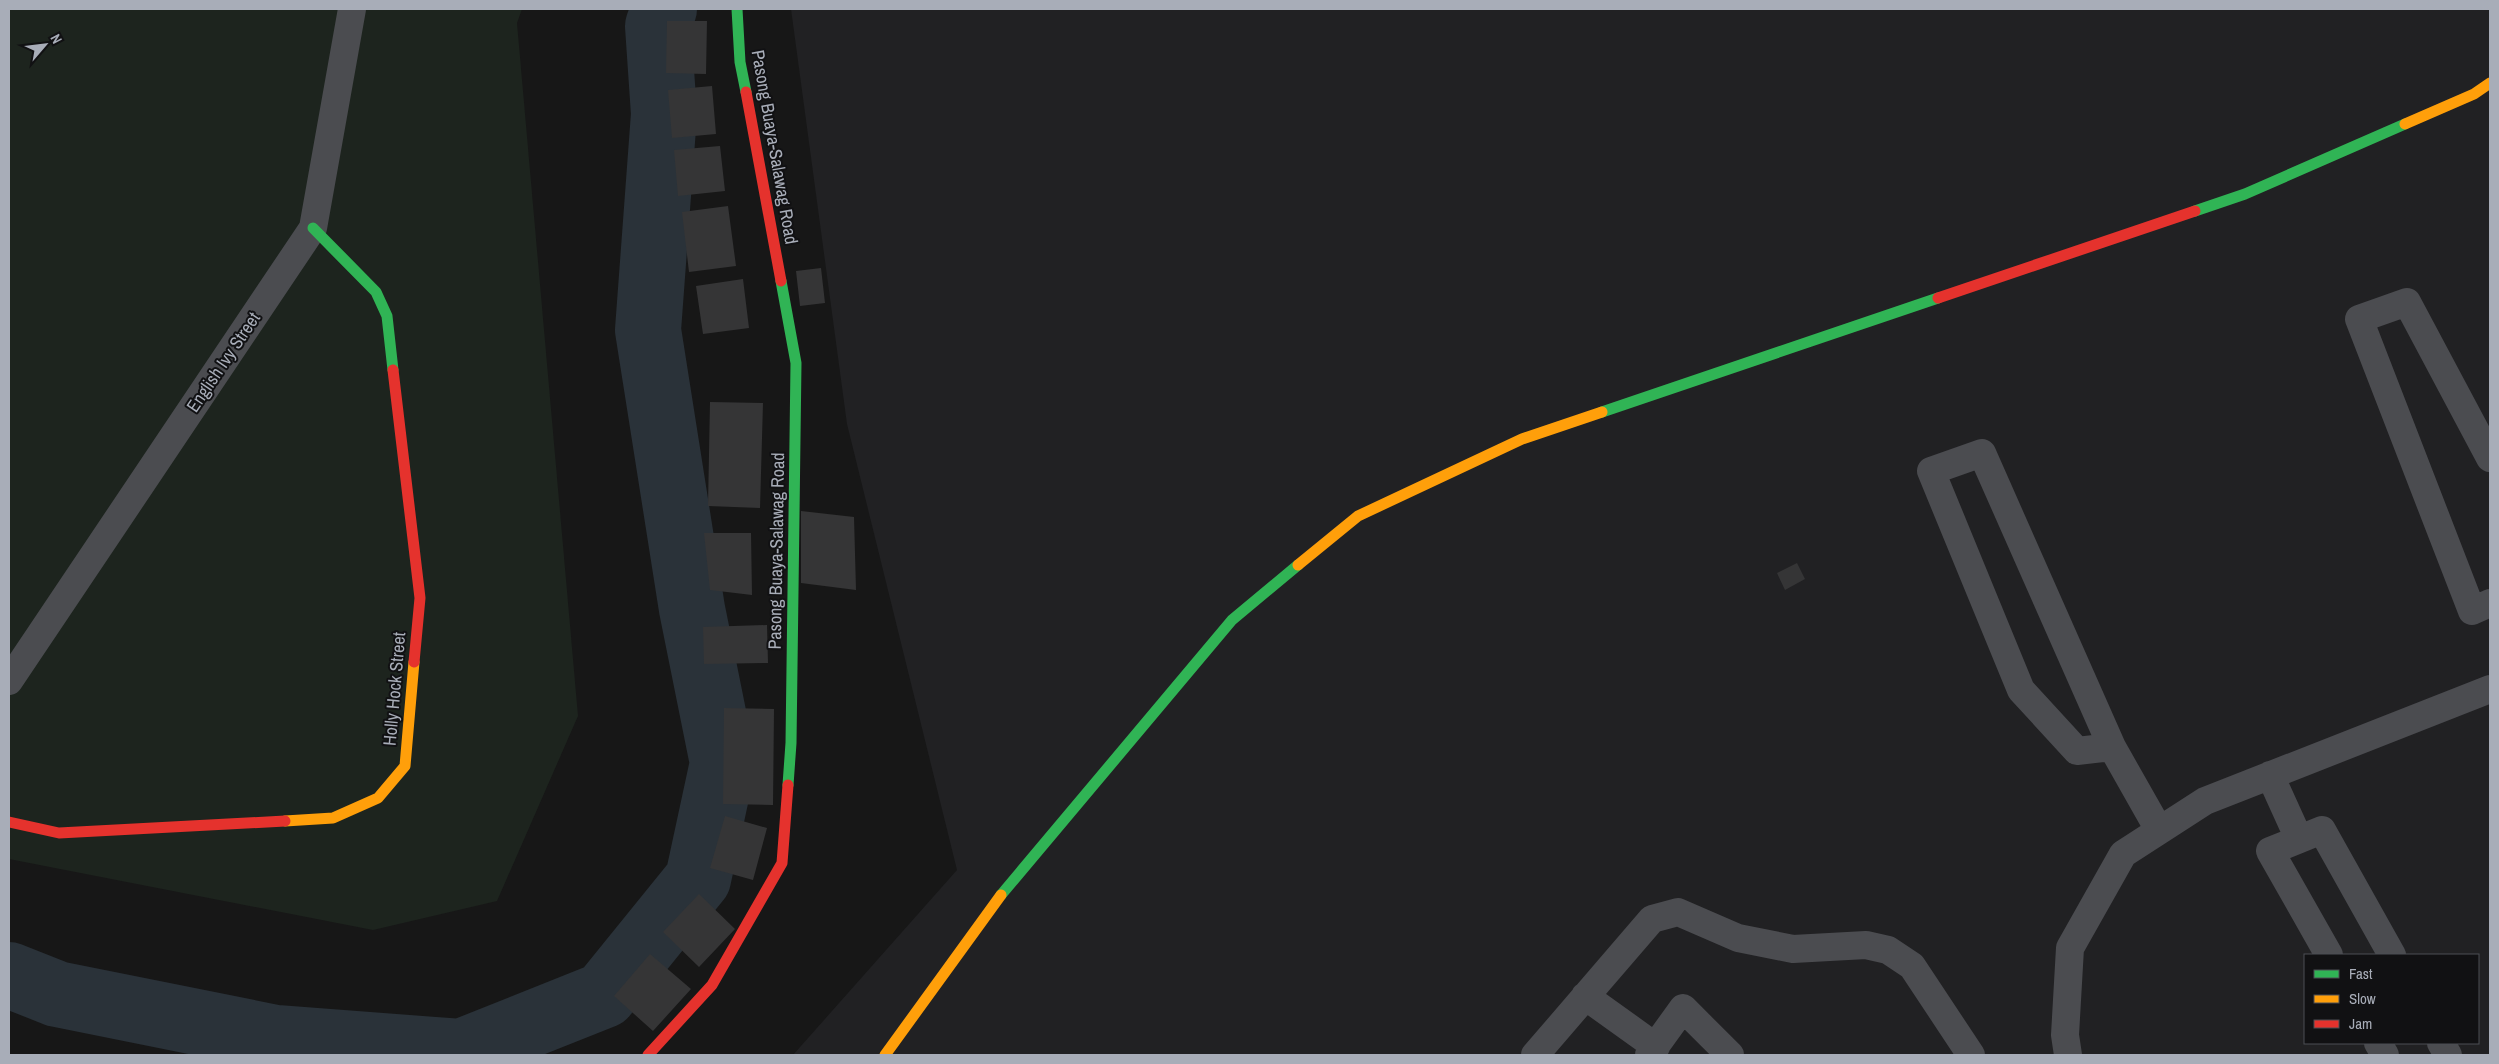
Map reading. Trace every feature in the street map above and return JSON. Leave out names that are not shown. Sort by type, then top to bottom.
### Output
[{"type":"street","name":"English Ivy Street","points":[[9,680],[313,228],[352,9]]},
{"type":"street","name":"Pasong Buaya-Salawag Road","points":[[648,1055],[712,985],[782,863],[791,743],[796,363],[740,62],[738,9]]},
{"type":"street","points":[[886,1055],[993,905],[1232,620],[1358,516],[1522,438],[2245,194],[2474,94],[2490,83]]},
{"type":"street","name":"Holly Hock Street","points":[[9,822],[59,833],[333,818],[378,798],[405,766],[420,598],[387,316],[376,292],[313,228]]},
{"type":"street","points":[[2490,458],[2407,302],[2359,319],[2472,611],[2490,603]]},
{"type":"street","points":[[2112,747],[2077,750],[2021,690],[1931,471],[1982,453],[2112,747],[2159,830]]},
{"type":"street","points":[[2068,1055],[2065,1036],[2070,948],[2123,854],[2205,801],[2490,689]]},
{"type":"street","points":[[2270,775],[2299,839]]},
{"type":"street","points":[[2327,954],[2270,850],[2322,830],[2391,954]]},
{"type":"street","points":[[1536,1055],[1652,919],[1678,912],[1738,938],[1793,949],[1866,945],[1888,950],[1912,966],[1971,1055]]},
{"type":"street","points":[[1585,996],[1652,1051],[1683,1008],[1730,1055]]},
{"type":"street","points":[[2442,1044],[2448,1055]]},
{"type":"shaded area","points":[[9,9],[522,9],[517,23],[578,716],[497,901],[373,930],[9,859]]},
{"type":"shaded area","points":[[791,9],[2490,9],[2490,1055],[793,1055],[957,870],[847,424]]},
{"type":"building","points":[[667,21],[707,21],[706,74],[666,73]]},
{"type":"building","points":[[712,86],[716,134],[672,138],[668,90]]},
{"type":"building","points":[[720,146],[725,191],[678,196],[674,150]]},
{"type":"building","points":[[728,206],[736,266],[689,272],[682,212]]},
{"type":"building","points":[[821,268],[825,303],[800,306],[796,271]]},
{"type":"building","points":[[743,279],[749,328],[703,334],[696,286]]},
{"type":"building","points":[[710,402],[763,403],[760,508],[708,506]]},
{"type":"building","points":[[801,511],[854,517],[856,590],[801,583]]},
{"type":"building","points":[[704,533],[751,533],[752,595],[710,590]]},
{"type":"building","points":[[1797,563],[1805,579],[1785,590],[1777,573]]},
{"type":"building","points":[[767,625],[768,663],[704,664],[703,627]]},
{"type":"building","points":[[724,708],[774,709],[773,805],[723,804]]},
{"type":"building","points":[[725,816],[767,828],[753,880],[710,868]]},
{"type":"building","points":[[699,894],[735,929],[699,967],[663,932]]},
{"type":"building","points":[[650,954],[691,989],[653,1031],[614,996]]},
{"type":"waterway","points":[[9,975],[57,994],[276,1038],[461,1052],[604,995],[698,879],[723,763],[692,609],[648,330],[664,114],[658,26],[664,9]]},
{"type":"traffic: fast","points":[[737,9],[740,62],[746,92]]},
{"type":"traffic: fast","points":[[2195,211],[2245,194],[2405,124]]},
{"type":"traffic: fast","points":[[313,228],[376,292],[387,316],[393,370]]},
{"type":"traffic: fast","points":[[781,281],[796,363],[791,743],[788,785]]},
{"type":"traffic: fast","points":[[1602,412],[1938,298]]},
{"type":"traffic: fast","points":[[1001,895],[1232,620],[1298,565]]},
{"type":"traffic: slow","points":[[2405,124],[2474,94],[2490,83]]},
{"type":"traffic: slow","points":[[1298,565],[1358,516],[1522,439],[1602,412]]},
{"type":"traffic: slow","points":[[285,821],[333,818],[378,798],[405,766],[414,662]]},
{"type":"traffic: slow","points":[[885,1055],[1001,895]]},
{"type":"traffic: jam","points":[[746,92],[781,281]]},
{"type":"traffic: jam","points":[[1938,298],[2195,211]]},
{"type":"traffic: jam","points":[[393,370],[420,598],[414,662]]},
{"type":"traffic: jam","points":[[648,1055],[712,985],[782,863],[788,785]]},
{"type":"traffic: jam","points":[[9,822],[59,833],[285,821]]}]
